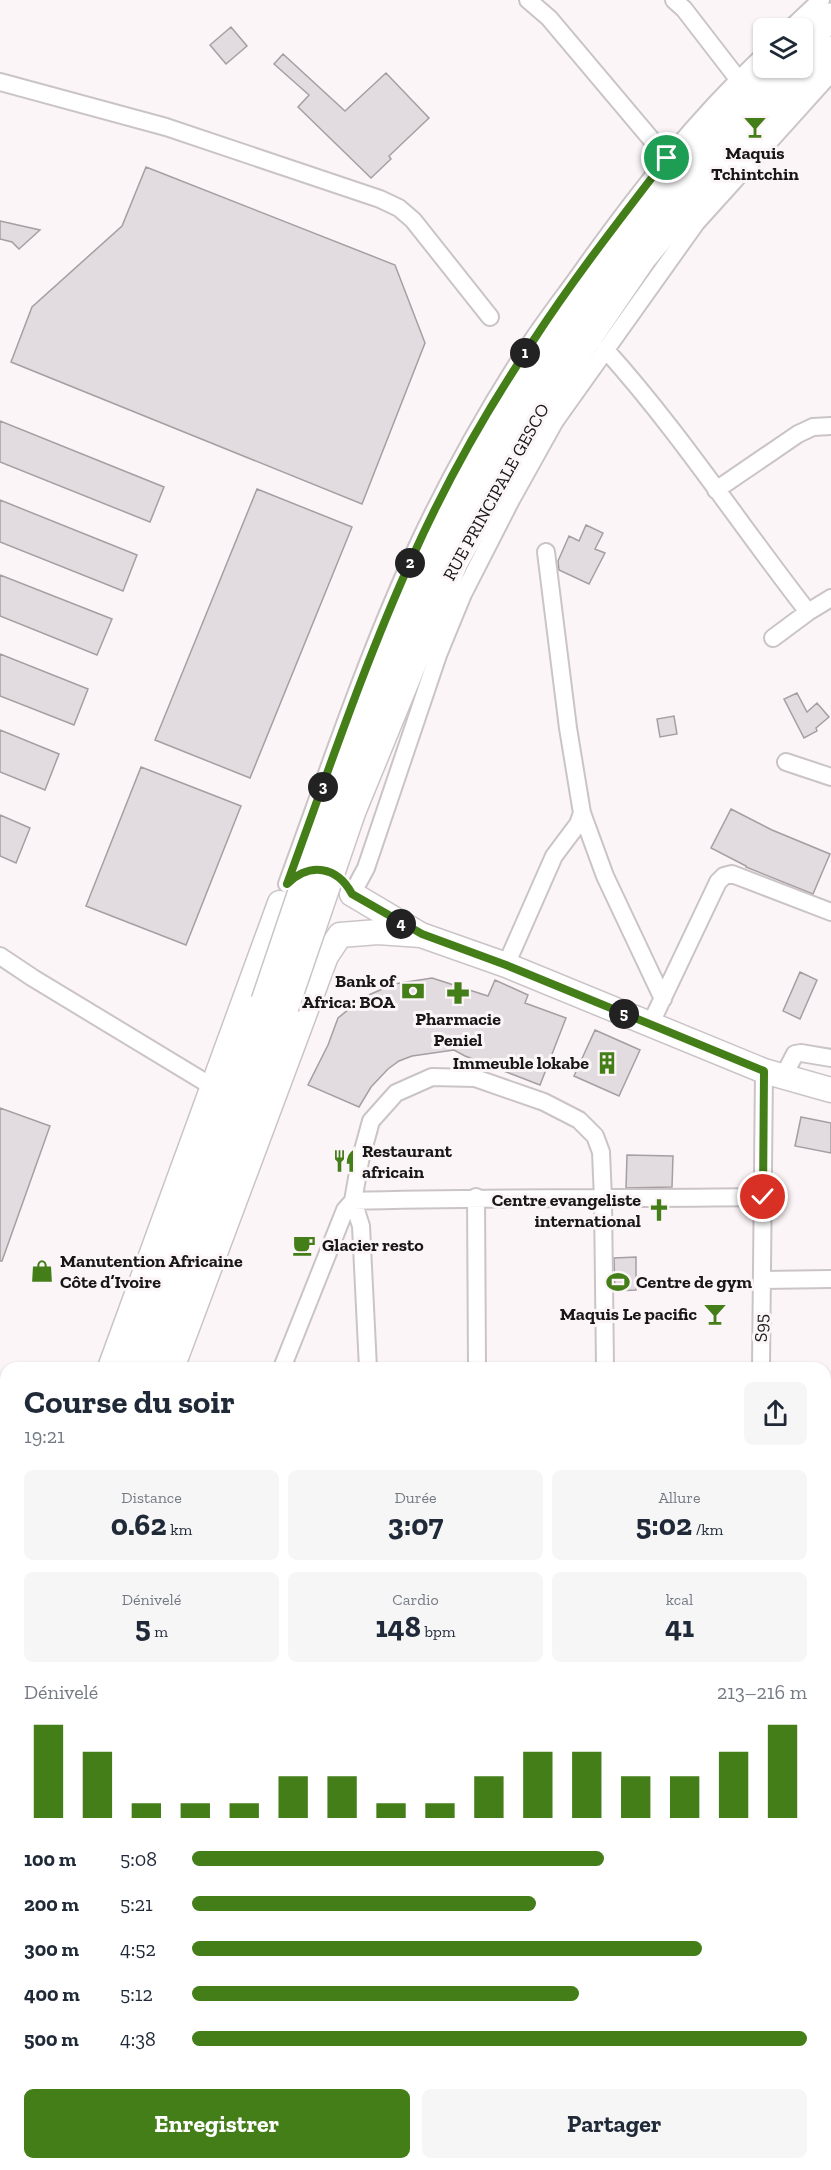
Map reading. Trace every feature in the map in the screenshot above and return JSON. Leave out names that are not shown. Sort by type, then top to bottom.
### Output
[{"type":"main road","points":[[813,33],[831,17]]},
{"type":"main road","name":"RUE PRINCIPALE GESCO","points":[[342,807],[454,562],[548,396],[643,257],[727,157],[778,101],[831,51]]},
{"type":"main road","name":"RUE PRINCIPALE GESCO","points":[[205,1196],[275,1004],[414,601],[460,507],[504,422],[543,359],[624,241],[711,137],[767,78]]},
{"type":"main road","points":[[131,1362],[205,1196]]},
{"type":"main road","points":[[153,1362],[205,1196]]},
{"type":"street","points":[[528,0],[549,18],[667,158]]},
{"type":"street","points":[[674,0],[684,9],[738,79]]},
{"type":"street","points":[[802,18],[821,0]]},
{"type":"street","points":[[112,1362],[371,654],[412,557],[459,466],[532,341],[600,245],[667,158],[753,65]]},
{"type":"street","points":[[352,894],[366,868],[438,655],[463,594],[555,421],[696,223],[831,73]]},
{"type":"street","points":[[0,82],[166,127],[389,204],[413,220],[490,317]]},
{"type":"street","points":[[605,349],[636,384],[808,612]]},
{"type":"street","points":[[716,490],[798,434],[813,427],[831,426]]},
{"type":"street","points":[[546,552],[562,687],[582,813],[605,876],[663,999]]},
{"type":"street","points":[[773,638],[831,598]]},
{"type":"street","points":[[786,762],[831,777]]},
{"type":"street","points":[[506,965],[554,856],[578,824],[582,813]]},
{"type":"street","points":[[174,1362],[326,956],[340,935],[348,927],[352,916],[354,905],[352,894],[338,876],[328,871],[317,869],[295,876],[284,893],[281,915],[286,926],[300,938],[317,943],[329,941],[340,935],[378,932],[422,934]]},
{"type":"street","points":[[650,1025],[718,882],[724,876],[732,874],[831,912]]},
{"type":"street","points":[[352,894],[422,934],[506,965],[774,1074],[831,1090]]},
{"type":"street","points":[[0,956],[213,1088]]},
{"type":"street","points":[[774,1074],[795,1054],[831,1058]]},
{"type":"street","name":"S95","points":[[761,1362],[763,1197],[774,1074]]},
{"type":"street","points":[[368,1362],[361,1226],[353,1201],[360,1161],[371,1121],[396,1092],[432,1077],[475,1078],[544,1102],[579,1120],[596,1136],[601,1152],[603,1199],[605,1362]]},
{"type":"street","points":[[284,1362],[345,1210],[353,1201],[476,1197],[603,1199],[763,1197]]},
{"type":"street","points":[[476,1197],[477,1362]]},
{"type":"street","points":[[762,1280],[831,1279]]},
{"type":"building","points":[[231,27],[247,46],[226,64],[210,45]]},
{"type":"building","points":[[283,54],[345,111],[386,73],[429,118],[389,156],[391,159],[371,178],[298,107],[309,95],[274,64]]},
{"type":"building","points":[[146,167],[395,265],[425,343],[362,504],[11,362],[32,307],[122,226]]},
{"type":"building","points":[[0,221],[40,230],[19,249],[12,242],[0,239]]},
{"type":"building","points":[[0,421],[164,487],[150,522],[0,462]]},
{"type":"building","points":[[257,489],[352,527],[250,778],[155,740]]},
{"type":"building","points":[[0,500],[137,555],[123,591],[0,542]]},
{"type":"building","points":[[586,525],[603,533],[595,549],[605,553],[589,584],[559,570],[558,561],[569,536],[579,541]]},
{"type":"building","points":[[0,575],[112,619],[97,655],[0,616]]},
{"type":"building","points":[[0,654],[88,689],[74,725],[0,696]]},
{"type":"building","points":[[797,693],[807,712],[817,703],[829,717],[816,728],[817,731],[804,738],[784,699]]},
{"type":"building","points":[[674,716],[677,734],[660,737],[657,719]]},
{"type":"building","points":[[0,730],[59,754],[45,790],[0,772]]},
{"type":"building","points":[[141,767],[241,806],[186,945],[86,906]]},
{"type":"building","points":[[731,809],[772,830],[830,854],[813,894],[746,867],[711,848]]},
{"type":"building","points":[[0,815],[30,828],[16,863],[0,856]]},
{"type":"building","points":[[800,972],[817,980],[800,1019],[783,1011]]},
{"type":"building","points":[[432,978],[488,996],[495,980],[528,995],[525,1003],[566,1018],[540,1085],[454,1050],[412,1056],[399,1061],[371,1087],[359,1107],[308,1085],[328,1045],[338,1018],[364,997],[394,984]]},
{"type":"building","name":"Immeuble lokabe","points":[[595,1030],[640,1050],[619,1096],[574,1076]]},
{"type":"building","points":[[0,1108],[50,1126],[2,1261],[0,1261]]},
{"type":"building","points":[[801,1117],[831,1123],[831,1153],[795,1146]]},
{"type":"building","points":[[627,1155],[673,1156],[672,1187],[626,1188]]},
{"type":"building","points":[[636,1257],[636,1290],[615,1291],[614,1258]]},
{"type":"place","name":"Maquis Tchintchin","points":[[755,127]]},
{"type":"place","name":"Bank of Africa: BOA","points":[[413,991]]},
{"type":"place","name":"Pharmacie Peniel","points":[[458,993]]},
{"type":"place","name":"Immeuble lokabe","points":[[607,1063]]},
{"type":"place","name":"Restaurant africain","points":[[344,1161]]},
{"type":"place","name":"Centre evangeliste international","points":[[659,1210]]},
{"type":"place","name":"Glacier resto","points":[[304,1245]]},
{"type":"place","name":"Manutention Africaine Côte d’Ivoire","points":[[42,1271]]},
{"type":"place","name":"Centre de gym","points":[[618,1282]]},
{"type":"place","name":"Maquis Le pacific","points":[[715,1314]]},
{"type":"route","points":[[667,158],[600,245],[532,341],[472,441],[412,557],[371,654],[287,884],[295,876],[306,871],[317,869],[328,871],[338,876],[352,894],[390,918],[422,934],[506,965],[764,1071],[763,1197]]}]
